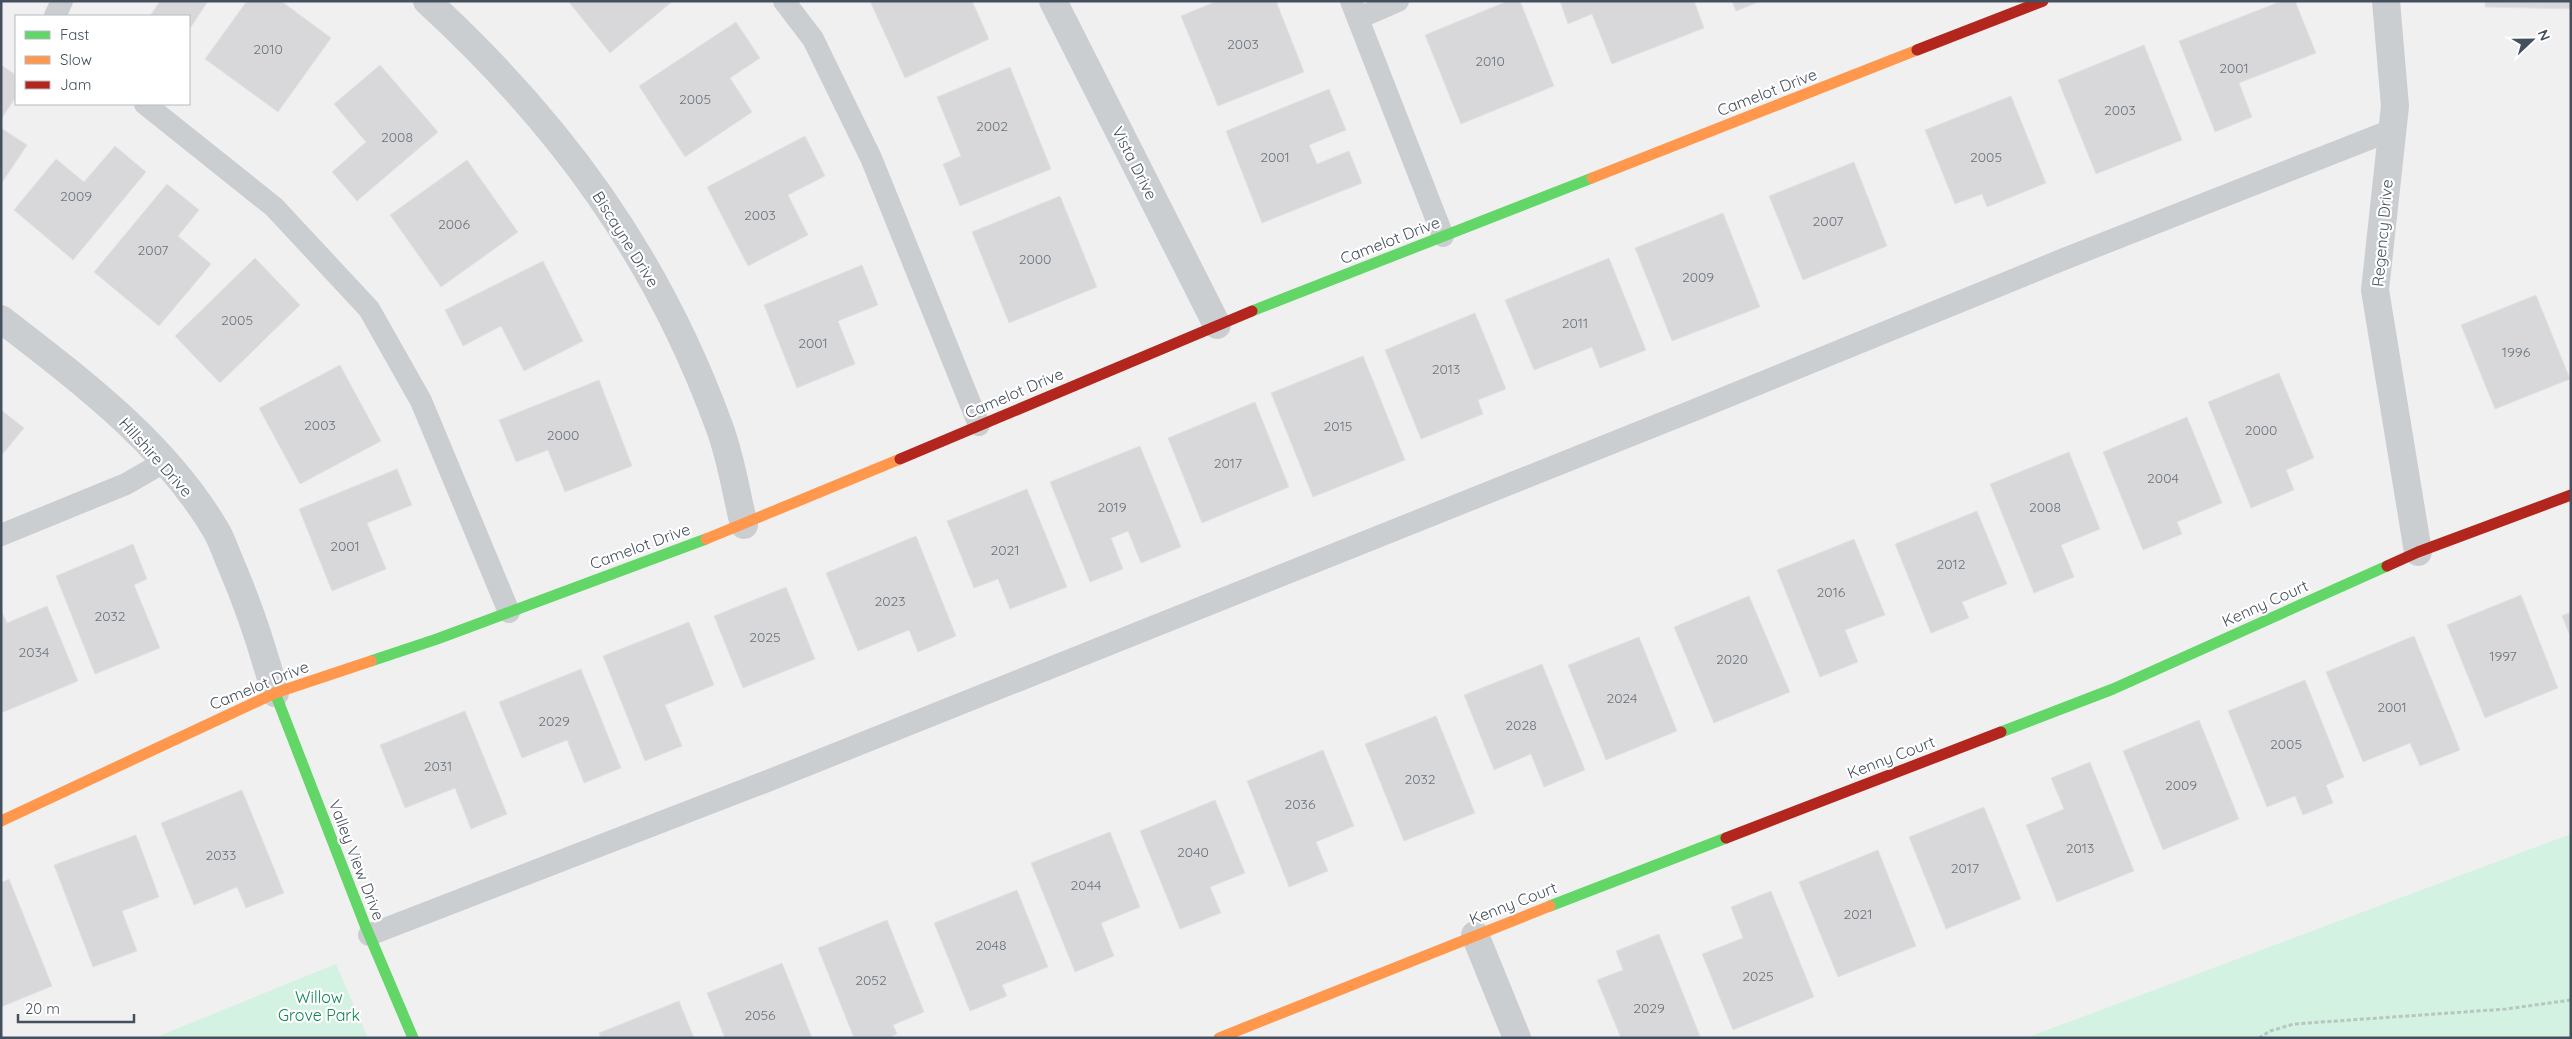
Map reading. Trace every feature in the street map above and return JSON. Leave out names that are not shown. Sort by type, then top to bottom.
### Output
[{"type":"street","name":"Biscayne Drive","points":[[427,1],[501,74],[562,143],[620,223],[672,312],[720,428],[744,525]]},
{"type":"street","name":"Vista Drive","points":[[1053,1],[1217,325]]},
{"type":"street","name":"Camelot Drive","points":[[1,821],[275,693],[510,612],[744,525],[1217,325],[2043,1]]},
{"type":"street","name":"Regency Drive","points":[[2386,1],[2395,106],[2375,290],[2418,552]]},
{"type":"street","name":"Hillshire Drive","points":[[1,319],[64,368],[127,422],[179,478],[217,532],[254,618],[275,693]]},
{"type":"street","name":"Kenny Court","points":[[1219,1038],[1475,935],[2113,689],[2418,552],[2571,496]]},
{"type":"street","name":"Valley View Drive","points":[[275,693],[369,935],[413,1038]]},
{"type":"street","points":[[1475,935],[1517,1038]]},
{"type":"lane","points":[[55,15],[62,1]]},
{"type":"lane","points":[[784,1],[813,39],[871,158],[979,425]]},
{"type":"lane","points":[[1398,1],[1355,9],[1444,236]]},
{"type":"lane","points":[[146,105],[274,206],[369,309],[421,401],[510,612]]},
{"type":"lane","points":[[369,935],[779,776],[1697,409],[2064,259],[2392,130]]},
{"type":"lane","points":[[1,535],[126,484],[164,462]]},
{"type":"path","points":[[2259,1038],[2270,1031],[2294,1024],[2506,1009],[2571,1000]]},
{"type":"green space","points":[[2571,834],[2571,1038],[2026,1038]]},
{"type":"green space","name":"Willow Grove Park","points":[[336,964],[368,1038],[154,1038]]},
{"type":"building","points":[[160,1],[208,1],[190,28],[190,15],[151,15]]},
{"type":"building","points":[[247,1],[281,1],[331,38],[278,112],[205,59]]},
{"type":"building","points":[[568,1],[673,1],[610,53]]},
{"type":"building","points":[[870,1],[972,1],[989,39],[905,78]]},
{"type":"building","points":[[1217,1],[1276,1],[1304,72],[1218,106],[1181,16]]},
{"type":"building","points":[[1508,1],[1520,1],[1554,86],[1461,124],[1425,35]]},
{"type":"building","points":[[1560,1],[1694,1],[1704,28],[1612,64],[1592,14],[1568,24]]},
{"type":"building","points":[[1732,1],[1761,1],[1736,11]]},
{"type":"building","points":[[2282,1],[2295,1],[2316,53],[2239,83],[2252,117],[2215,132],[2179,41]]},
{"type":"building","points":[[2485,1],[2571,1],[2571,9],[2485,7]]},
{"type":"building","points":[[736,22],[760,58],[730,78],[752,112],[685,157],[639,86]]},
{"type":"building","points":[[2144,45],[2182,140],[2096,174],[2058,80]]},
{"type":"building","points":[[1,65],[15,74],[15,98],[1,119]]},
{"type":"building","points":[[380,65],[438,132],[357,201],[332,172],[366,142],[334,104]]},
{"type":"building","points":[[1010,67],[1051,169],[960,206],[943,164],[961,156],[937,97]]},
{"type":"building","points":[[1329,89],[1346,130],[1309,145],[1317,164],[1349,151],[1362,183],[1262,223],[1226,131]]},
{"type":"building","points":[[2011,96],[2046,183],[1987,207],[1982,194],[1955,204],[1925,130]]},
{"type":"building","points":[[1,128],[27,145],[1,184]]},
{"type":"building","points":[[805,136],[825,176],[788,195],[808,235],[748,266],[707,187]]},
{"type":"building","points":[[115,146],[146,172],[73,260],[14,210],[56,159],[84,182]]},
{"type":"building","points":[[467,160],[518,232],[441,287],[390,215]]},
{"type":"building","points":[[1854,162],[1887,246],[1803,280],[1769,196]]},
{"type":"building","points":[[167,184],[199,210],[178,236],[211,264],[159,326],[94,272]]},
{"type":"building","points":[[1060,196],[1097,287],[1009,323],[972,232]]},
{"type":"building","points":[[1723,213],[1760,307],[1672,341],[1635,248]]},
{"type":"building","points":[[255,258],[300,305],[220,383],[175,336]]},
{"type":"building","points":[[1609,258],[1646,350],[1600,368],[1592,347],[1534,370],[1505,300]]},
{"type":"building","points":[[543,261],[583,341],[524,371],[501,326],[463,346],[445,310]]},
{"type":"building","points":[[862,265],[878,305],[838,321],[855,364],[797,388],[764,305]]},
{"type":"building","points":[[2536,295],[2570,379],[2495,409],[2461,325]]},
{"type":"building","points":[[1475,313],[1506,389],[1478,400],[1483,414],[1421,439],[1385,350]]},
{"type":"building","points":[[1363,356],[1405,460],[1313,497],[1271,393]]},
{"type":"building","points":[[340,365],[381,441],[300,484],[259,408]]},
{"type":"building","points":[[2279,373],[2314,458],[2286,470],[2294,490],[2251,508],[2208,402]]},
{"type":"building","points":[[599,380],[632,466],[565,492],[548,450],[516,462],[499,420]]},
{"type":"building","points":[[1255,402],[1289,487],[1202,523],[1168,438]]},
{"type":"building","points":[[1,410],[24,428],[1,456]]},
{"type":"building","points":[[2187,417],[2222,503],[2177,522],[2182,534],[2143,550],[2103,452]]},
{"type":"building","points":[[1140,446],[1181,547],[1141,563],[1128,531],[1111,538],[1123,569],[1090,582],[1050,482]]},
{"type":"building","points":[[2069,452],[2100,529],[2061,545],[2074,577],[2034,593],[1990,484]]},
{"type":"building","points":[[397,469],[412,505],[367,523],[386,569],[332,591],[299,509]]},
{"type":"building","points":[[1027,489],[1067,587],[1010,609],[998,579],[974,588],[947,521]]},
{"type":"building","points":[[1977,511],[2007,584],[1962,602],[1969,618],[1931,633],[1895,544]]},
{"type":"building","points":[[916,536],[956,636],[918,652],[909,630],[858,651],[826,573]]},
{"type":"building","points":[[1854,539],[1885,615],[1845,630],[1858,662],[1820,677],[1777,570]]},
{"type":"building","points":[[133,544],[147,579],[134,585],[160,648],[95,674],[56,576]]},
{"type":"building","points":[[786,587],[815,659],[743,688],[714,616]]},
{"type":"building","points":[[2521,595],[2558,688],[2485,718],[2447,625]]},
{"type":"building","points":[[1749,596],[1790,692],[1714,723],[1674,627]]},
{"type":"building","points":[[47,606],[78,681],[1,713],[1,610],[7,623]]},
{"type":"building","points":[[2571,612],[2571,638],[2562,616]]},
{"type":"building","points":[[689,622],[714,685],[665,705],[682,746],[645,761],[603,656]]},
{"type":"building","points":[[2414,636],[2460,750],[2420,766],[2410,743],[2363,762],[2326,672]]},
{"type":"building","points":[[1639,637],[1677,731],[1606,760],[1568,665]]},
{"type":"building","points":[[1542,664],[1585,770],[1544,787],[1531,754],[1494,770],[1464,695]]},
{"type":"building","points":[[581,669],[621,768],[584,783],[567,740],[522,758],[499,702]]},
{"type":"building","points":[[2305,680],[2344,777],[2326,785],[2333,803],[2303,815],[2295,796],[2267,807],[2228,711]]},
{"type":"building","points":[[465,711],[507,814],[471,829],[455,788],[405,808],[380,745]]},
{"type":"building","points":[[1436,716],[1475,813],[1404,841],[1365,744]]},
{"type":"building","points":[[2199,720],[2239,819],[2163,850],[2123,751]]},
{"type":"building","points":[[1323,750],[1354,826],[1316,842],[1328,871],[1289,887],[1247,781]]},
{"type":"building","points":[[2090,762],[2134,871],[2057,902],[2026,825],[2064,809],[2051,778]]},
{"type":"building","points":[[242,790],[284,893],[246,908],[237,887],[194,905],[161,823]]},
{"type":"building","points":[[1215,800],[1245,873],[1210,887],[1221,913],[1180,929],[1140,831]]},
{"type":"building","points":[[1984,807],[2021,899],[1946,929],[1909,837]]},
{"type":"building","points":[[1110,832],[1140,907],[1101,923],[1114,956],[1075,972],[1031,863]]},
{"type":"building","points":[[136,835],[159,897],[122,911],[137,951],[93,967],[54,865]]},
{"type":"building","points":[[1878,850],[1916,946],[1838,977],[1799,882]]},
{"type":"building","points":[[9,879],[52,986],[1,1007],[1,883]]},
{"type":"building","points":[[1017,890],[1048,967],[1002,985],[1007,996],[970,1011],[934,923]]},
{"type":"building","points":[[1771,891],[1814,997],[1733,1030],[1702,954],[1743,938],[1731,907]]},
{"type":"building","points":[[887,920],[924,1012],[893,1025],[897,1034],[888,1038],[854,1038],[818,948]]},
{"type":"building","points":[[1659,934],[1700,1036],[1697,1038],[1621,1038],[1597,980],[1623,970],[1616,951]]},
{"type":"building","points":[[782,963],[812,1038],[725,1038],[707,993]]},
{"type":"building","points":[[679,1001],[694,1038],[601,1038],[599,1033]]},
{"type":"traffic: fast","points":[[1252,311],[1592,178]]},
{"type":"traffic: fast","points":[[371,661],[437,639],[706,539]]},
{"type":"traffic: fast","points":[[2001,732],[2113,689],[2387,566]]},
{"type":"traffic: fast","points":[[275,693],[365,925],[413,1038]]},
{"type":"traffic: fast","points":[[1550,906],[1726,838]]},
{"type":"traffic: slow","points":[[1592,178],[1917,50]]},
{"type":"traffic: slow","points":[[706,539],[900,459]]},
{"type":"traffic: slow","points":[[1,821],[275,693],[371,661]]},
{"type":"traffic: slow","points":[[1219,1038],[1550,906]]},
{"type":"traffic: jam","points":[[1917,50],[2043,1]]},
{"type":"traffic: jam","points":[[900,459],[1252,311]]},
{"type":"traffic: jam","points":[[2387,566],[2418,552],[2571,495]]},
{"type":"traffic: jam","points":[[1726,838],[2001,732]]}]
